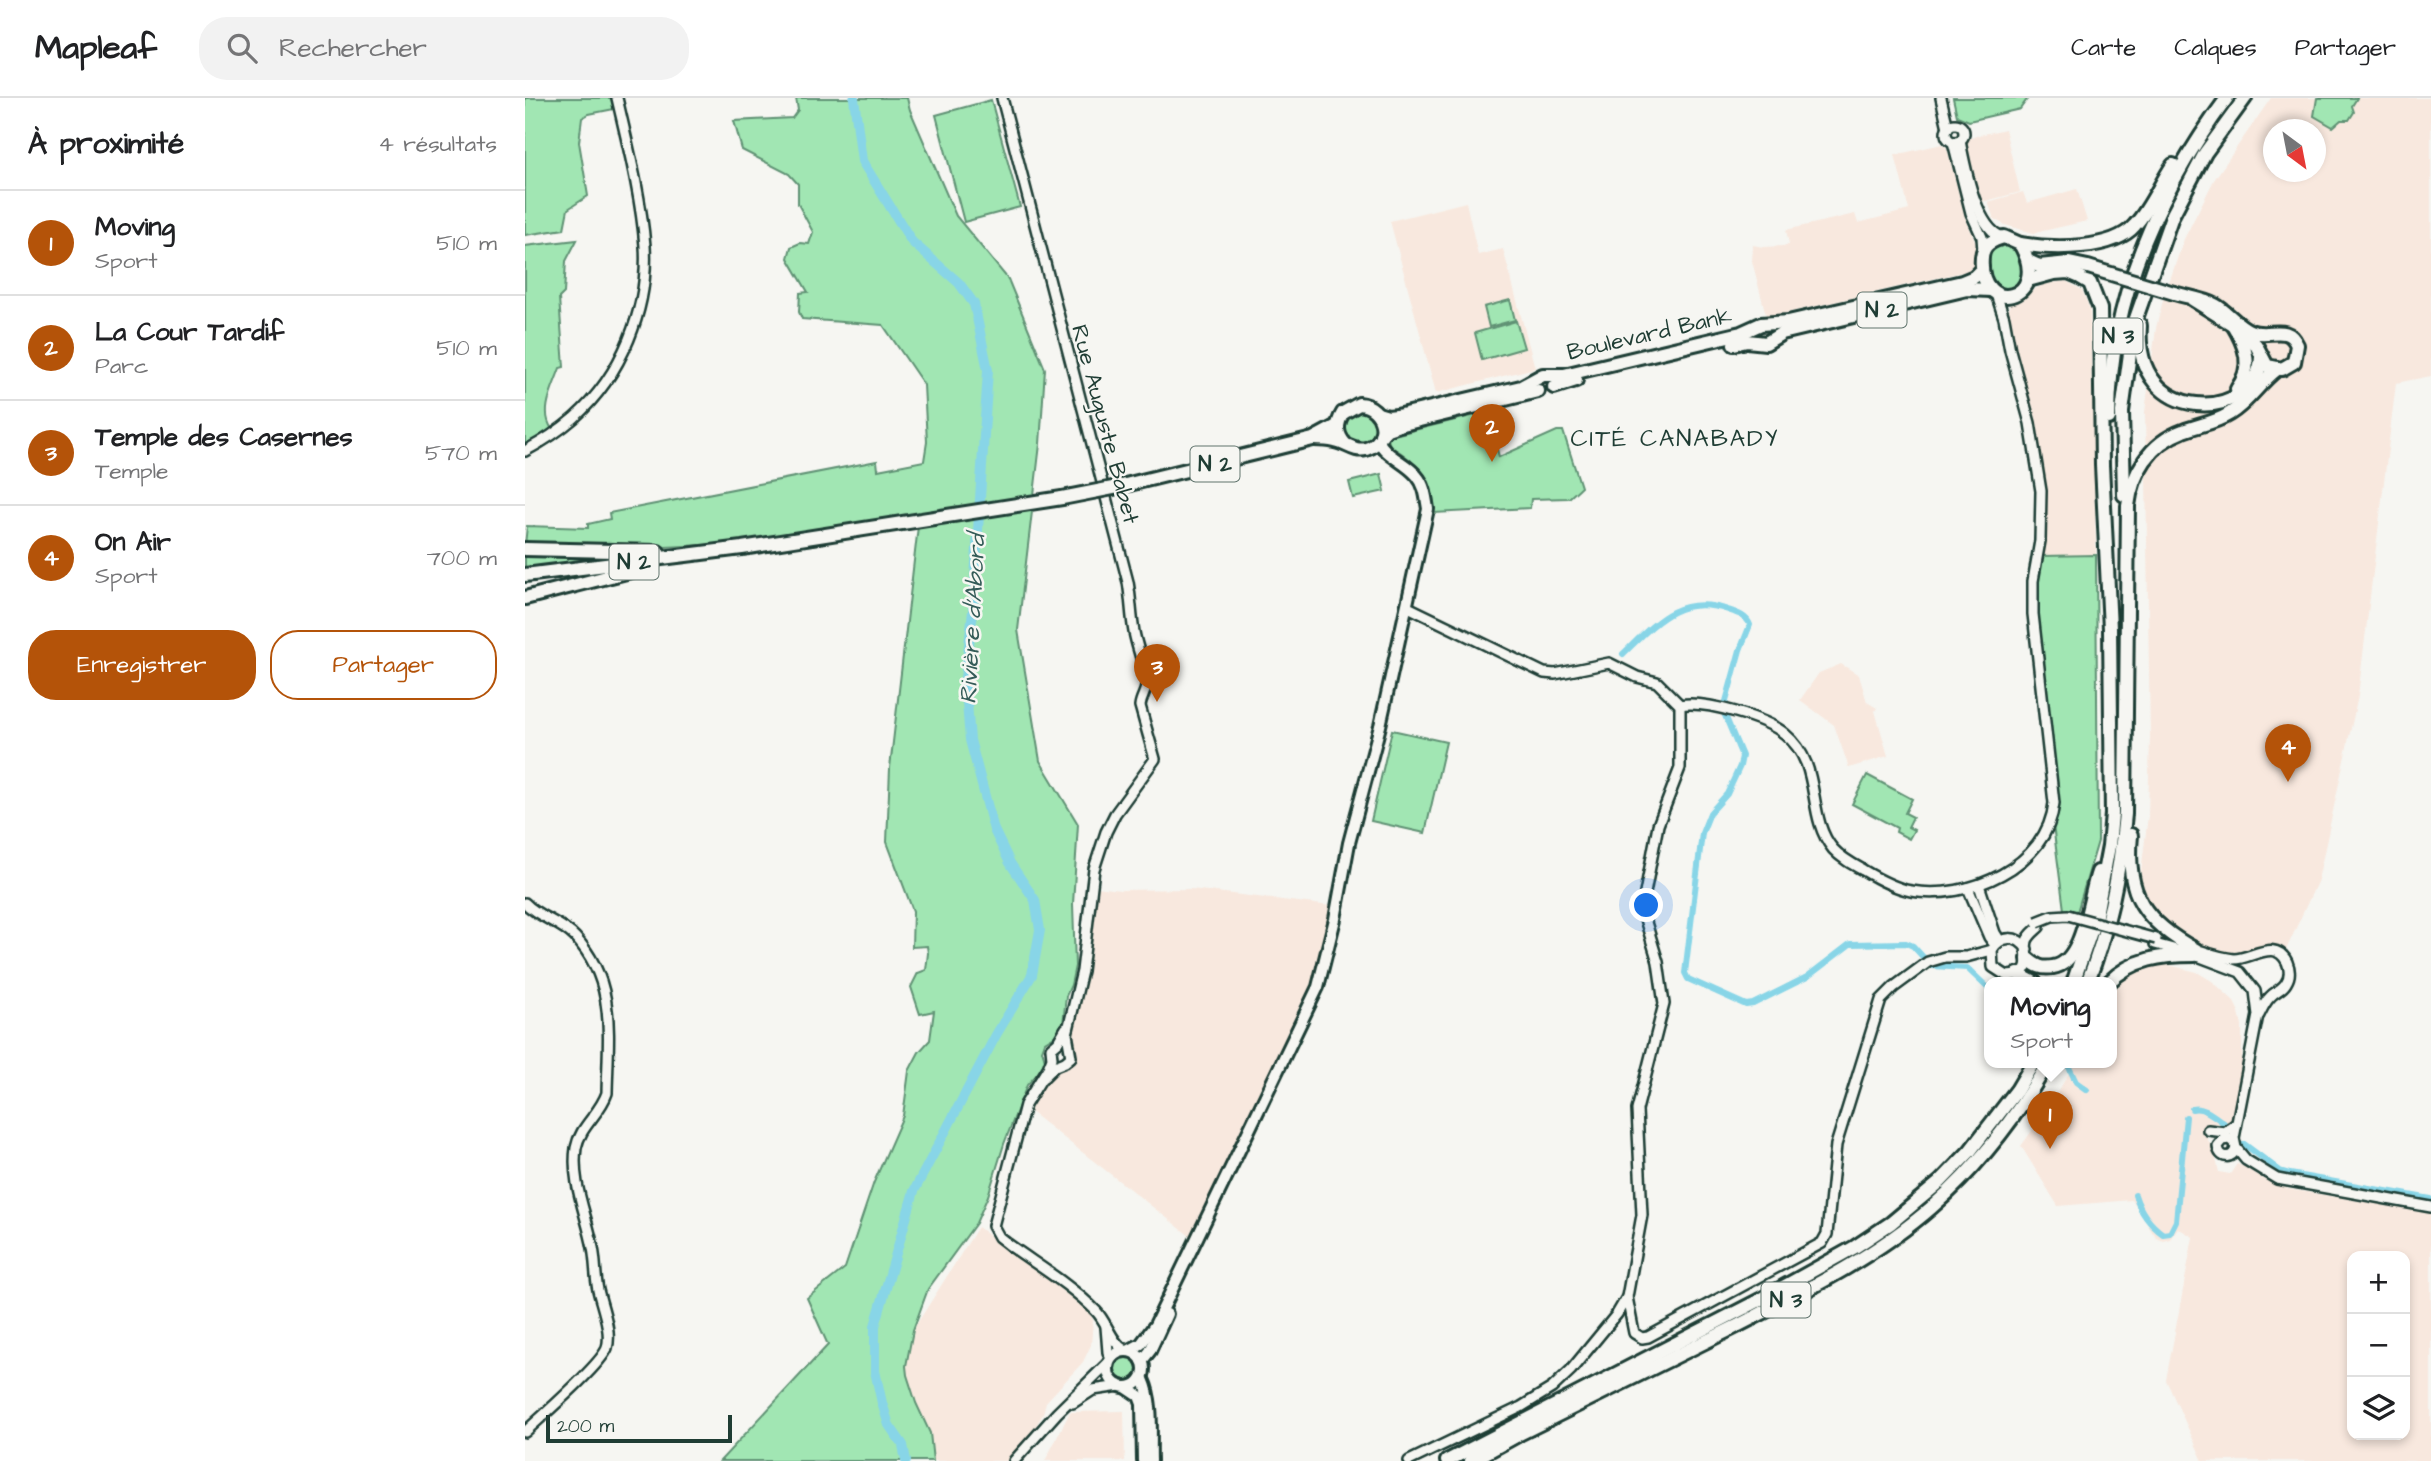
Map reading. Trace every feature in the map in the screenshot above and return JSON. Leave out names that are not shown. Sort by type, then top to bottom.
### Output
[{"type":"main road","points":[[1993,292],[1982,269],[1983,252],[1993,241],[2004,237],[2035,247],[2097,244],[2123,235],[2134,226],[2193,132],[2218,98]]},
{"type":"main road","name":"N 3","points":[[2075,977],[2095,920],[2109,846],[2112,814],[2109,411],[2123,311],[2142,247],[2166,193],[2201,133],[2227,98]]},
{"type":"main road","name":"N 3","points":[[2126,628],[2122,411],[2126,366],[2134,324],[2172,216],[2187,185],[2205,153],[2245,98]]},
{"type":"main road","points":[[2010,297],[2024,289],[2028,280],[2028,261],[2020,244]]},
{"type":"main road","name":"N 3","points":[[2028,261],[2039,266],[2069,264],[2088,267],[2216,305],[2248,331],[2269,334]]},
{"type":"main road","points":[[2028,280],[2055,265]]},
{"type":"main road","name":"Boulevard Bank","points":[[1766,329],[1962,282],[1974,277],[1982,269]]},
{"type":"main road","name":"N 3","points":[[2028,280],[2068,272],[2090,283],[2096,294],[2099,309],[2102,465],[2109,600]]},
{"type":"main road","name":"N 3","points":[[2147,282],[2140,334],[2144,365],[2149,376],[2166,393],[2183,402],[2201,405],[2224,401]]},
{"type":"main road","name":"Boulevard Bank","points":[[1552,382],[1739,334],[1967,289],[1993,292]]},
{"type":"main road","name":"N 2","points":[[1993,292],[2010,297]]},
{"type":"main road","name":"N 3","points":[[2192,299],[2232,323]]},
{"type":"main road","points":[[2224,401],[2236,390],[2247,369],[2244,343],[2232,323]]},
{"type":"main road","points":[[2224,401],[2235,397],[2258,373],[2260,355],[2260,345],[2269,334],[2283,331],[2290,335],[2297,345],[2294,362],[2287,368],[2276,370],[2267,366],[2260,355],[2250,338],[2232,323]]},
{"type":"main road","name":"Boulevard Bank","points":[[1552,382],[1566,382],[1732,344],[1766,342],[1766,329]]},
{"type":"main road","name":"N 3","points":[[2089,977],[2108,923],[2122,848],[2126,737],[2127,506],[2132,483],[2150,453],[2169,438],[2235,411],[2276,370]]},
{"type":"main road","name":"N 2","points":[[1313,439],[1337,426],[1343,412],[1353,405],[1364,405],[1388,417],[1397,416],[1521,387],[1537,385],[1546,393],[1552,382]]},
{"type":"main road","name":"N 2","points":[[525,575],[742,548],[1113,488],[1313,439],[1327,439],[1362,450],[1380,438],[1387,429],[1537,385]]},
{"type":"main road","points":[[1143,1461],[1142,1405],[1139,1396],[1110,1376],[1110,1360],[1118,1352],[1136,1349],[1148,1336],[1310,1007],[1324,968],[1349,843],[1408,607],[1428,509],[1422,483],[1416,474],[1383,450],[1380,438],[1383,424],[1378,414]]},
{"type":"main road","points":[[1337,426],[1345,444]]},
{"type":"main road","points":[[1362,450],[1398,462]]},
{"type":"main road","points":[[525,549],[664,552],[742,548]]},
{"type":"main road","points":[[525,598],[608,576],[742,548]]},
{"type":"main road","points":[[2126,737],[2133,794],[2131,873],[2136,891],[2145,909],[2162,929],[2196,952]]},
{"type":"main road","points":[[2028,954],[2043,968],[2052,968],[2059,966],[2073,954],[2107,843],[2112,814]]},
{"type":"main road","points":[[2115,977],[2124,969],[2145,959],[2196,952]]},
{"type":"main road","points":[[2018,974],[2024,977]]},
{"type":"main road","points":[[1955,1166],[2021,1068]]},
{"type":"main road","name":"N 3","points":[[1447,1461],[1760,1300],[1855,1247],[1908,1210],[1955,1166],[2001,1111],[2030,1068]]},
{"type":"main road","name":"N 3","points":[[1465,1461],[1766,1311],[1899,1234],[1965,1175],[2028,1097],[2047,1068]]},
{"type":"main road","points":[[1142,1361],[1160,1330],[1198,1233]]},
{"type":"main road","points":[[1127,1350],[1137,1355],[1145,1368],[1143,1378],[1150,1404],[1151,1461]]},
{"type":"main road","points":[[1123,1387],[1135,1386],[1143,1378]]},
{"type":"main road","name":"N 3","points":[[1471,1461],[1531,1428]]},
{"type":"street","points":[[525,452],[573,419],[596,395],[621,357],[640,303],[645,247],[617,98]]},
{"type":"street","name":"Rue Auguste Babet","points":[[1002,98],[1128,582],[1133,607],[1133,628],[1146,680],[1146,691],[1141,697],[1140,706],[1155,759],[1115,814],[1099,853],[1090,886],[1082,971],[1063,1043]]},
{"type":"street","points":[[1941,98],[1952,126],[1964,131],[1956,141]]},
{"type":"street","points":[[1947,98],[1952,126],[1947,138],[1956,141]]},
{"type":"street","points":[[1956,141],[1979,212],[1993,233],[2004,237]]},
{"type":"street","points":[[1956,141],[1971,213],[1982,237],[1983,252]]},
{"type":"street","points":[[1680,705],[1694,703],[1761,719],[1787,735],[1801,751],[1809,766],[1819,822],[1826,837],[1838,854],[1884,882],[1902,889],[1932,893],[1968,888],[2006,871],[2032,850],[2051,821],[2054,803],[2033,614],[2033,581],[2040,541],[2041,491],[2030,423],[2004,318],[1993,292]]},
{"type":"street","points":[[2004,318],[2010,297]]},
{"type":"street","points":[[1408,607],[1544,673],[1555,674],[1609,663],[1637,677],[1657,682],[1680,705],[1680,768],[1658,825],[1642,909],[1658,962],[1664,999],[1663,1012],[1637,1110],[1642,1215],[1627,1297],[1617,1314],[1571,1370],[1552,1388],[1521,1407],[1409,1461]]},
{"type":"street","points":[[1979,885],[1995,933],[1993,967]]},
{"type":"street","points":[[1968,888],[1990,941],[1996,945]]},
{"type":"street","points":[[525,903],[574,936],[592,961],[603,981],[609,1021],[607,1093],[604,1103],[580,1137],[576,1149],[577,1192],[593,1248],[595,1276],[608,1345],[602,1356],[576,1384],[525,1432]]},
{"type":"street","points":[[1966,957],[2021,936],[2052,916],[2068,915],[2156,942],[2232,959],[2270,950],[2282,955],[2289,967],[2288,981],[2284,987],[2272,994],[2259,1015],[2232,1146],[2266,1174],[2289,1183],[2431,1207]]},
{"type":"street","points":[[1627,1297],[1634,1333],[1648,1337],[1822,1243],[1826,1234],[1836,1146],[1881,1000],[1928,962],[1945,957],[1966,957],[1993,967],[2007,976],[2018,974],[2027,965],[2029,936],[2038,925]]},
{"type":"street","points":[[2012,938],[2023,944],[2028,954]]},
{"type":"street","points":[[2196,952],[2240,972],[2255,991],[2259,1015]]},
{"type":"street","points":[[2246,978],[2246,965],[2254,955]]},
{"type":"street","points":[[2255,991],[2272,994]]},
{"type":"street","points":[[1063,1043],[1071,1049],[1070,1057],[1065,1062],[1056,1060],[1051,1048],[1063,1043]]},
{"type":"street","points":[[1056,1060],[1025,1105],[993,1222],[996,1233],[1008,1244],[1089,1304],[1105,1322],[1119,1347],[1127,1350]]},
{"type":"street","points":[[2208,1130],[2225,1132],[2236,1124]]},
{"type":"street","points":[[1014,1461],[1110,1360],[1105,1322]]},
{"type":"street","points":[[1057,1413],[1093,1390],[1123,1387]]},
{"type":"shaded area","points":[[2271,98],[2431,98],[2431,376],[2396,383],[2358,696],[2318,880],[2286,950],[2266,947],[2245,956],[2198,944],[2166,924],[2150,905],[2140,880],[2148,816],[2150,737],[2145,412],[2156,328],[2184,239],[2214,180]]},
{"type":"shaded area","points":[[2005,129],[2020,192],[1982,202],[1966,144],[1976,136]]},
{"type":"shaded area","points":[[1942,144],[1947,148],[1965,217],[1976,243],[1971,270],[1769,317],[1766,315],[1752,261],[1753,245],[1783,246],[1789,244],[1786,230],[1855,214],[1858,223],[1909,210],[1895,155]]},
{"type":"shaded area","points":[[2077,189],[2087,221],[2034,233],[1994,219],[1988,202],[2023,192],[2027,203]]},
{"type":"shaded area","points":[[1466,202],[1478,255],[1503,249],[1535,368],[1436,393],[1390,221]]},
{"type":"shaded area","points":[[2066,281],[2082,290],[2090,310],[2096,555],[2042,556],[2045,510],[2040,458],[2008,314],[2010,302],[2045,284]]},
{"type":"shaded area","points":[[1841,664],[1859,675],[1867,702],[1877,708],[1875,711],[1888,756],[1849,768],[1834,725],[1800,700],[1819,673]]},
{"type":"shaded area","points":[[1097,887],[1121,890],[1191,889],[1331,906],[1317,967],[1304,1004],[1190,1236],[1028,1110],[1052,1073],[1065,1070],[1078,1056],[1070,1038],[1090,954]]},
{"type":"shaded area","points":[[2165,964],[2197,972],[2212,981],[2233,1000],[2242,1026],[2242,1077],[2230,1123],[2223,1129],[2211,1124],[2204,1133],[2214,1151],[2219,1172],[2230,1174],[2237,1164],[2288,1189],[2431,1213],[2431,1461],[2203,1461],[2166,1380],[2193,1237],[2178,1228],[2170,1239],[2163,1241],[2156,1238],[2132,1200],[2058,1206],[2021,1146],[2072,1068],[2117,1068],[2117,982],[2147,965]]},
{"type":"shaded area","points":[[978,1227],[1088,1310],[1093,1320],[1091,1345],[1083,1362],[1046,1402],[1043,1414],[1034,1429],[1008,1461],[933,1461],[906,1366],[913,1330]]},
{"type":"shaded area","points":[[1124,1411],[1125,1461],[1045,1461],[1070,1412]]},
{"type":"green space","points":[[525,98],[611,98],[614,109],[582,118],[579,142],[588,196],[568,209],[564,229],[525,235]]},
{"type":"green space","points":[[796,98],[907,98],[956,216],[1008,279],[1045,369],[1040,444],[1018,630],[1040,761],[1078,824],[1073,904],[1075,966],[1066,996],[1063,1024],[1056,1035],[1045,1042],[1042,1050],[1045,1060],[1043,1068],[1027,1085],[976,1223],[928,1289],[913,1330],[906,1366],[907,1375],[930,1433],[933,1461],[720,1461],[828,1345],[807,1298],[845,1268],[874,1182],[903,1116],[909,1071],[919,1052],[930,1040],[934,1011],[920,1014],[911,987],[918,973],[926,970],[927,946],[912,947],[913,911],[887,842],[890,768],[918,526],[744,543],[665,547],[525,545],[527,526],[588,528],[588,524],[610,519],[609,513],[877,461],[878,470],[924,461],[927,442],[924,385],[883,325],[802,319],[799,312],[800,293],[808,292],[788,258],[791,247],[800,243],[809,244],[813,232],[798,204],[798,184],[789,174],[742,150],[734,121],[792,118],[798,110]]},
{"type":"green space","points":[[1953,98],[2028,98],[2020,109],[1969,121],[1957,116]]},
{"type":"green space","points":[[2317,98],[2357,98],[2349,120],[2341,120],[2333,127],[2326,123],[2326,119],[2314,116]]},
{"type":"green space","points":[[991,100],[1020,207],[964,222],[936,115]]},
{"type":"green space","points":[[577,240],[566,261],[564,293],[559,298],[564,367],[560,368],[547,407],[548,422],[552,429],[525,446],[525,246]]},
{"type":"green space","points":[[2005,242],[2020,250],[2024,278],[2010,293],[1989,283],[1987,268],[1989,253]]},
{"type":"green space","points":[[1510,300],[1515,320],[1489,327],[1484,307]]},
{"type":"green space","points":[[1516,321],[1524,348],[1482,360],[1475,333]]},
{"type":"green space","points":[[1363,409],[1376,418],[1378,434],[1367,445],[1347,442],[1342,422],[1344,417]]},
{"type":"green space","points":[[1488,412],[1499,457],[1557,431],[1563,431],[1581,487],[1569,498],[1531,499],[1530,508],[1434,513],[1428,481],[1408,458],[1390,446],[1388,439],[1394,435]]},
{"type":"green space","points":[[1381,474],[1385,491],[1353,498],[1349,482]]},
{"type":"green space","points":[[525,553],[632,556],[525,568]]},
{"type":"green space","points":[[2096,555],[2098,841],[2077,912],[2064,910],[2053,825],[2058,803],[2036,610],[2037,582],[2042,556]]},
{"type":"green space","points":[[1392,730],[1446,742],[1425,833],[1371,821]]},
{"type":"green space","points":[[1867,775],[1912,799],[1905,813],[1913,817],[1908,827],[1914,830],[1909,839],[1896,832],[1897,828],[1852,804]]},
{"type":"green space","points":[[1126,1356],[1135,1360],[1139,1369],[1135,1378],[1126,1382],[1117,1378],[1113,1369],[1117,1360]]},
{"type":"waterway","name":"Rivière d'Abord","points":[[854,98],[862,161],[912,242],[959,283],[974,304],[988,370],[973,611],[965,678],[970,740],[994,830],[1010,863],[1035,900],[1040,930],[1032,975],[996,1035],[914,1191],[875,1326],[875,1371],[882,1403],[889,1425],[903,1445],[906,1461]]},
{"type":"waterway","points":[[1623,654],[1657,622],[1682,608],[1711,606],[1741,615],[1750,625],[1725,705]]},
{"type":"waterway","points":[[1724,713],[1742,756],[1727,794],[1710,813],[1702,833],[1685,973],[1688,979],[1746,1005],[1807,977],[1850,944],[1906,943],[1913,946],[1923,957]]},
{"type":"waterway","points":[[1932,966],[1967,968],[1984,984]]},
{"type":"waterway","points":[[2069,1068],[2076,1082],[2087,1090]]},
{"type":"waterway","points":[[2192,1109],[2205,1111],[2224,1123]]},
{"type":"waterway","points":[[2135,1195],[2149,1221],[2163,1234],[2170,1233],[2176,1221],[2186,1117]]},
{"type":"waterway","points":[[2244,1144],[2280,1171],[2290,1174],[2431,1199]]},
{"type":"place","name":"La Cour Tardif","points":[[1492,462]]},
{"type":"place","name":"Temple des Casernes","points":[[1157,702]]},
{"type":"place","name":"On Air","points":[[2288,782]]},
{"type":"place","name":"Moving","points":[[2050,1149]]},
{"type":"district","name":"CITÉ CANABADY","points":[[1675,438]]}]
